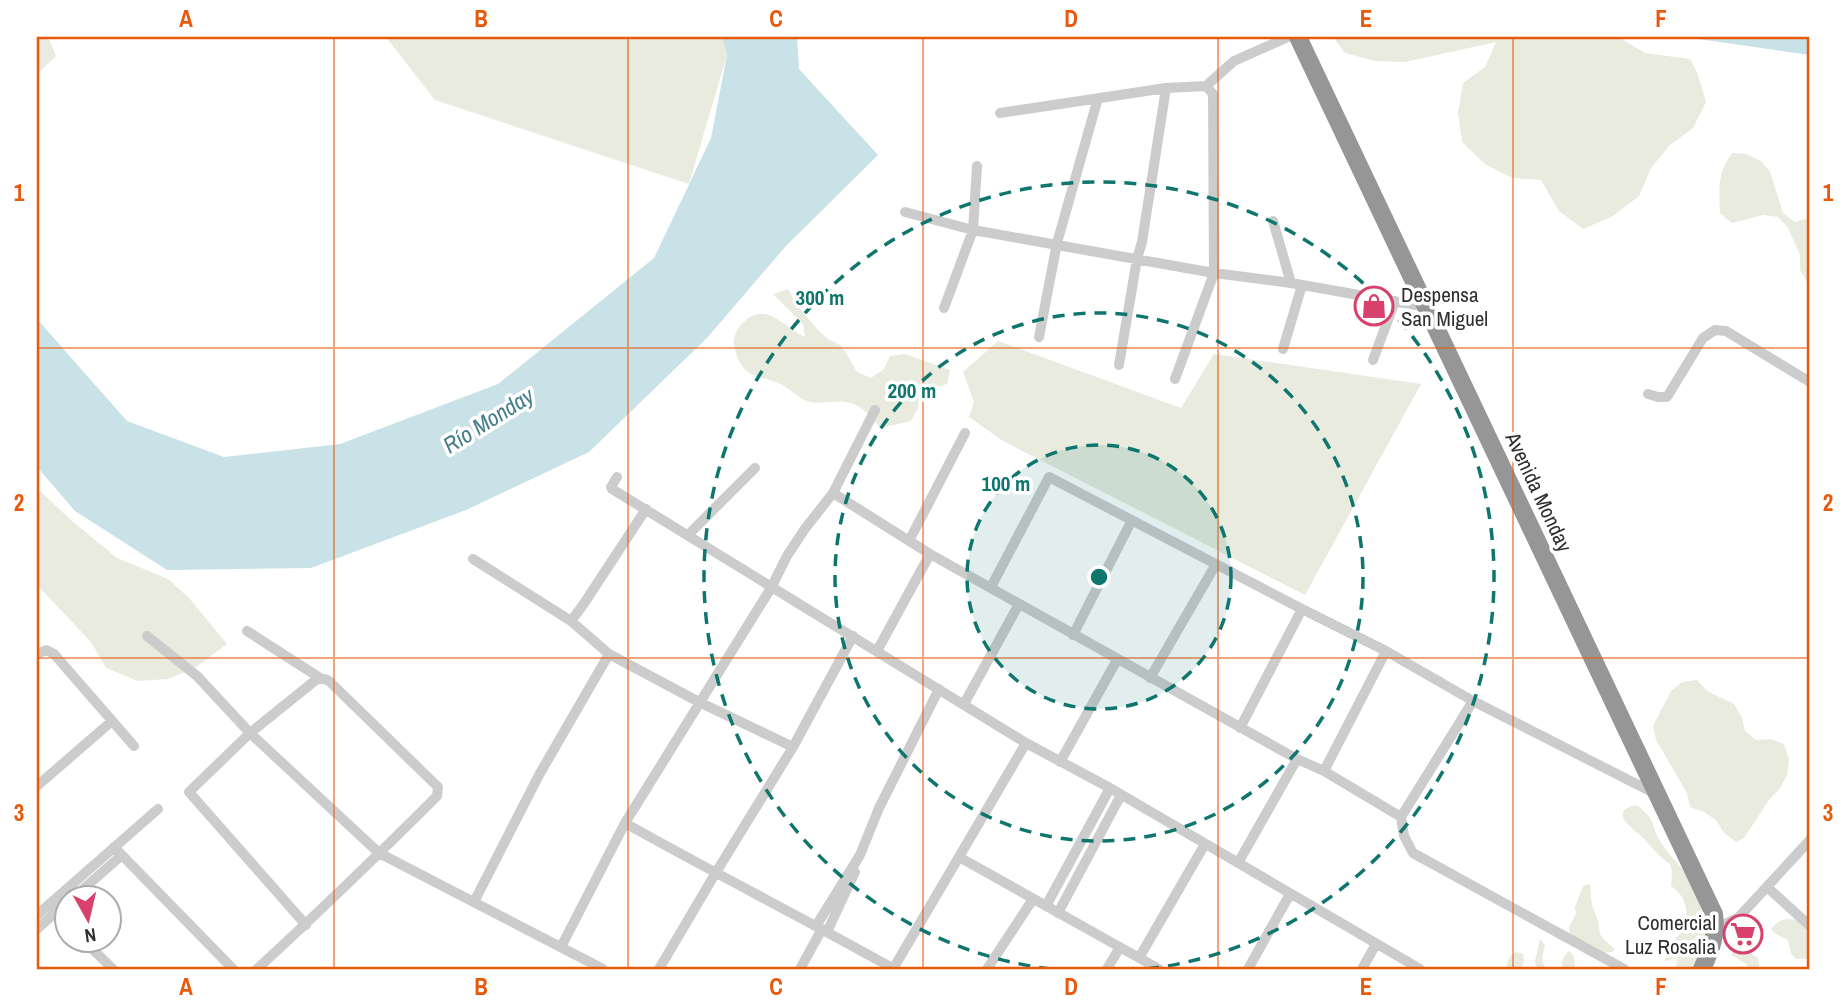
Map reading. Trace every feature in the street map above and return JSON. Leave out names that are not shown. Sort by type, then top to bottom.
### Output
[{"type":"highway","name":"Avenida Monday","points":[[1298,37],[1714,914],[1716,929]]},
{"type":"highway","points":[[1702,969],[1716,929]]},
{"type":"street","points":[[1000,113],[1166,88],[1206,86],[1234,61],[1288,37]]},
{"type":"street","points":[[1175,379],[1214,273],[1214,99],[1213,93],[1206,86]]},
{"type":"street","points":[[1119,365],[1166,88]]},
{"type":"street","points":[[1039,337],[1057,243],[1098,98]]},
{"type":"street","points":[[944,308],[973,230],[977,166]]},
{"type":"street","points":[[905,212],[973,230],[1427,307]]},
{"type":"street","points":[[1273,221],[1296,284],[1283,349]]},
{"type":"street","points":[[1373,360],[1395,301]]},
{"type":"street","points":[[1648,394],[1667,397],[1703,338],[1715,330],[1726,331],[1810,382]]},
{"type":"street","points":[[561,947],[625,823],[771,588],[787,556],[833,494],[875,410]]},
{"type":"street","points":[[909,541],[965,432]]},
{"type":"street","points":[[688,535],[755,468]]},
{"type":"street","points":[[617,477],[612,489],[771,588],[1026,743],[1110,788],[1420,969]]},
{"type":"street","points":[[991,587],[1049,477],[1657,795]]},
{"type":"street","points":[[833,494],[930,554],[1297,760],[1324,771],[1401,817]]},
{"type":"street","points":[[571,621],[646,509]]},
{"type":"street","points":[[1073,635],[1132,520]]},
{"type":"street","points":[[877,651],[930,554]]},
{"type":"street","points":[[473,559],[571,621],[609,654],[699,702],[793,747]]},
{"type":"street","points":[[1150,678],[1216,564]]},
{"type":"street","points":[[964,704],[1019,604]]},
{"type":"street","points":[[1240,728],[1301,609]]},
{"type":"street","points":[[247,631],[320,678],[329,681],[438,787],[437,796],[306,925],[257,969]]},
{"type":"street","points":[[147,636],[197,676],[250,733],[379,853],[603,969]]},
{"type":"street","points":[[659,969],[793,747],[853,636]]},
{"type":"street","points":[[37,654],[47,650],[54,654],[134,746]]},
{"type":"street","points":[[1324,771],[1386,651]]},
{"type":"street","points":[[474,902],[539,775],[609,654]]},
{"type":"street","points":[[1060,762],[1117,660]]},
{"type":"street","points":[[306,925],[188,792],[250,733],[320,678]]},
{"type":"street","points":[[800,969],[859,863],[879,808],[939,690]]},
{"type":"street","points":[[1473,701],[1401,817],[1404,836],[1413,853],[1624,969]]},
{"type":"street","points":[[37,786],[112,721]]},
{"type":"street","points":[[625,823],[894,969],[1026,743]]},
{"type":"street","points":[[1238,863],[1297,760]]},
{"type":"street","points":[[1046,906],[1110,788]]},
{"type":"street","points":[[1058,913],[1121,795]]},
{"type":"street","points":[[86,884],[158,809]]},
{"type":"street","points":[[1716,929],[1739,917],[1810,840]]},
{"type":"street","points":[[1139,958],[1205,844]]},
{"type":"street","points":[[80,884],[118,851]]},
{"type":"street","points":[[118,851],[233,969]]},
{"type":"street","points":[[960,857],[1159,969]]},
{"type":"street","points":[[1767,887],[1810,926]]},
{"type":"street","points":[[1248,969],[1290,894]]},
{"type":"street","points":[[987,969],[1033,899]]},
{"type":"street","points":[[37,915],[52,909]]},
{"type":"street","points":[[37,929],[52,909]]},
{"type":"street","points":[[1362,969],[1376,944]]},
{"type":"street","points":[[1107,969],[1120,947]]},
{"type":"street","points":[[97,954],[113,969]]},
{"type":"shaded area","points":[[37,37],[48,37],[56,56],[37,74]]},
{"type":"shaded area","points":[[386,37],[722,37],[727,55],[689,184],[435,100]]},
{"type":"shaded area","points":[[1333,37],[1620,38],[1645,53],[1690,59],[1706,102],[1693,128],[1669,146],[1651,168],[1639,196],[1613,216],[1583,229],[1559,211],[1541,180],[1512,178],[1485,164],[1462,142],[1458,113],[1463,83],[1485,67],[1496,42],[1405,62],[1375,61],[1345,53]]},
{"type":"shaded area","points":[[1732,153],[1746,154],[1761,161],[1770,172],[1783,213],[1795,222],[1810,218],[1810,307],[1808,284],[1800,270],[1800,255],[1788,228],[1778,217],[1763,215],[1732,223],[1720,213],[1721,175]]},
{"type":"shaded area","points":[[788,289],[796,304],[817,329],[842,346],[857,372],[871,378],[884,369],[890,356],[905,354],[950,370],[947,384],[919,392],[918,408],[911,421],[881,428],[852,403],[810,402],[779,383],[750,373],[739,361],[734,343],[737,331],[750,317],[766,314],[805,337],[803,324],[773,294]]},
{"type":"shaded area","points":[[998,341],[1181,408],[1214,354],[1421,384],[1305,595],[1003,441],[969,417],[974,402],[963,372]]},
{"type":"shaded area","points":[[37,488],[117,558],[168,579],[189,598],[227,644],[196,667],[168,679],[138,681],[106,668],[91,642],[37,585]]},
{"type":"shaded area","points":[[1697,680],[1707,691],[1734,704],[1742,718],[1745,731],[1756,740],[1771,739],[1784,744],[1789,760],[1787,775],[1780,788],[1744,838],[1736,842],[1724,833],[1716,820],[1690,807],[1687,793],[1656,740],[1653,726],[1671,691],[1682,682]]},
{"type":"shaded area","points":[[1636,805],[1648,815],[1664,848],[1686,874],[1697,896],[1705,935],[1698,959],[1690,969],[1675,969],[1678,958],[1664,961],[1673,942],[1687,925],[1686,908],[1683,898],[1671,886],[1670,864],[1624,820],[1624,811]]},
{"type":"shaded area","points":[[1590,884],[1592,906],[1600,934],[1615,949],[1612,952],[1604,953],[1570,935],[1569,927],[1576,914],[1575,907],[1583,886]]},
{"type":"shaded area","points":[[1810,915],[1810,959],[1796,959],[1791,954],[1788,940],[1771,929],[1781,920],[1800,920]]},
{"type":"shaded area","points":[[1540,939],[1545,945],[1543,961],[1548,969],[1536,969]]},
{"type":"shaded area","points":[[1739,946],[1758,958],[1760,969],[1749,969],[1732,955],[1732,947]]},
{"type":"shaded area","points":[[1569,951],[1574,957],[1575,969],[1562,969],[1563,959]]},
{"type":"shaded area","points":[[1516,952],[1523,954],[1521,969],[1505,969],[1510,956]]},
{"type":"water","name":"Río Monday","points":[[722,37],[797,37],[799,69],[878,155],[786,246],[707,338],[589,452],[466,510],[311,568],[167,570],[75,511],[37,467],[37,319],[127,421],[224,457],[340,444],[498,384],[654,258],[711,138],[727,55]]},
{"type":"water","points":[[1685,37],[1810,37],[1810,55]]},
{"type":"place","name":"Despensa San Miguel","points":[[1374,306]]},
{"type":"place","name":"Comercial Luz Rosalia","points":[[1743,934]]}]
